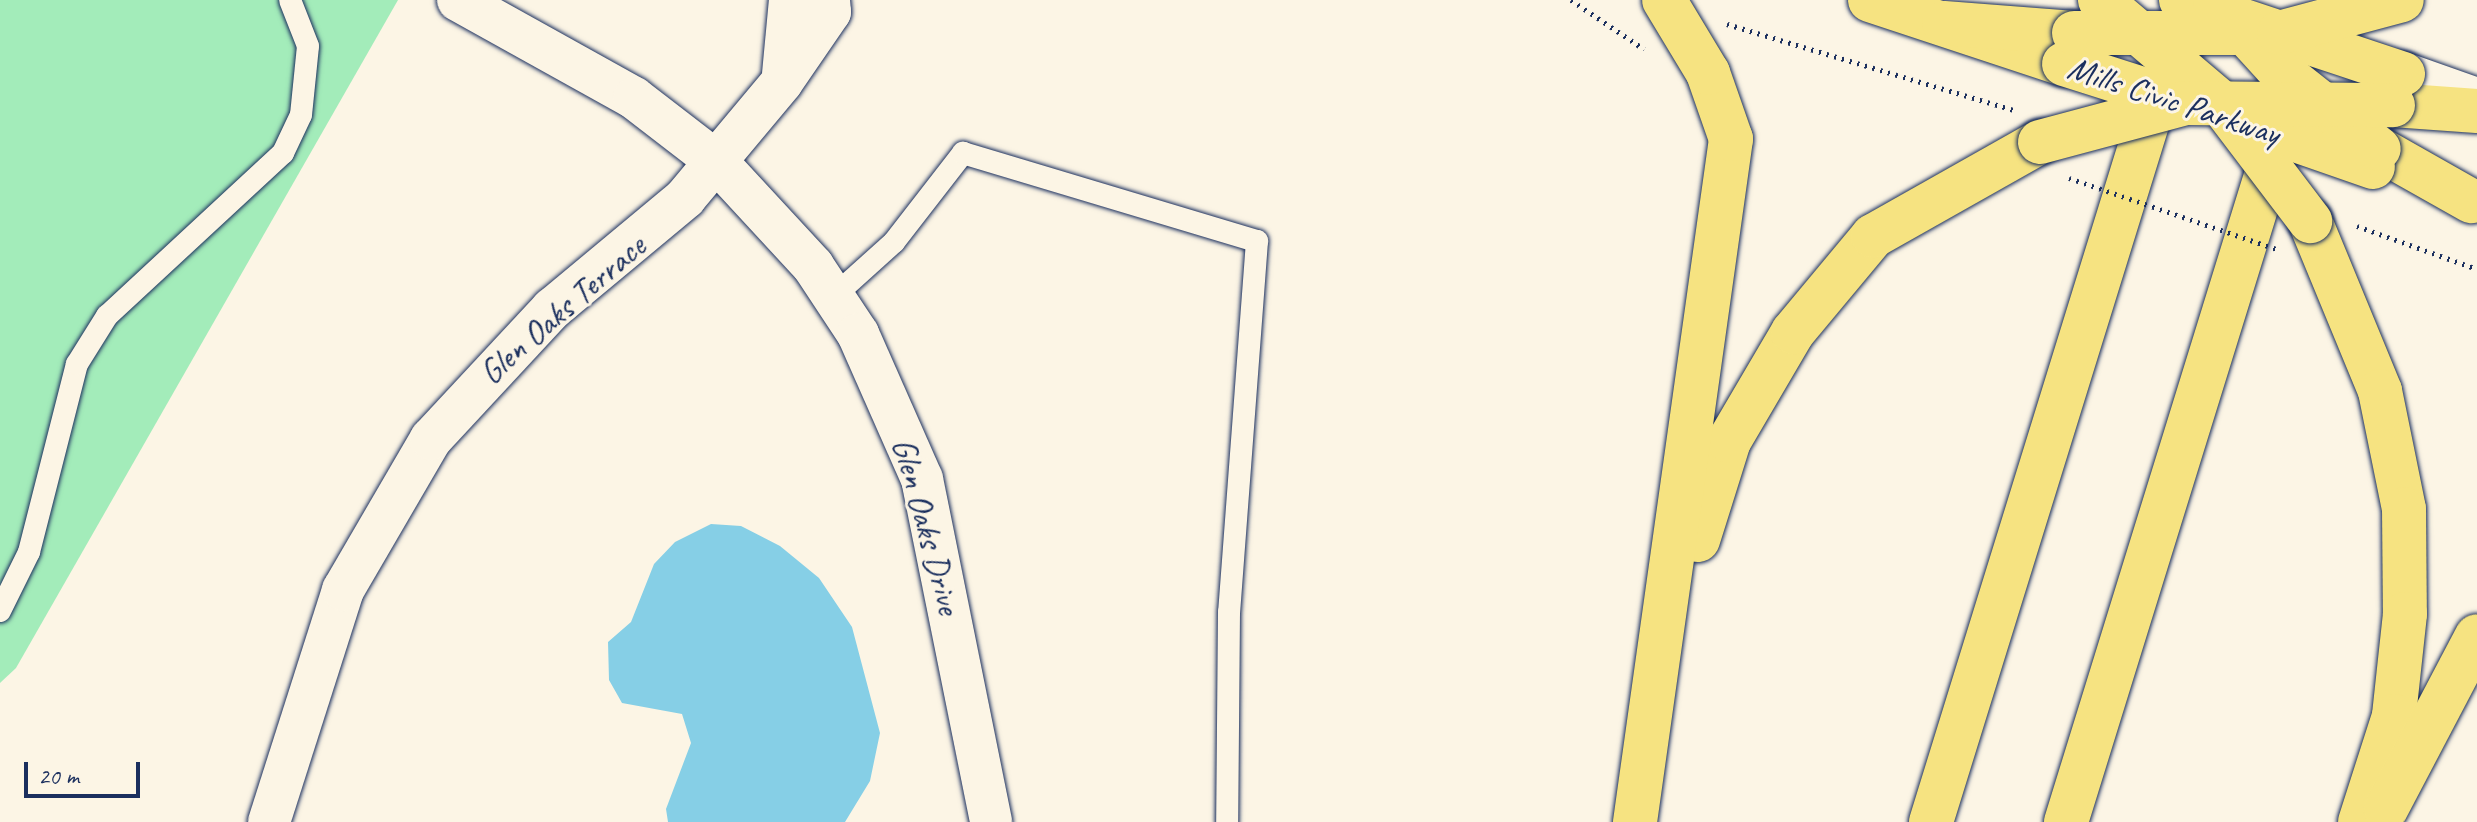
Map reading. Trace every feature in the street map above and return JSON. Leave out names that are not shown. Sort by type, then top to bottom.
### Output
[{"type":"main road","points":[[1635,822],[1661,657],[1731,139],[1688,39],[1664,0]]},
{"type":"main road","points":[[1870,0],[1944,23],[2146,34],[2402,0]]},
{"type":"main road","points":[[1931,822],[2183,0],[2242,21],[2398,90],[2477,111]]},
{"type":"main road","points":[[2066,822],[2320,0]]},
{"type":"main road","points":[[2242,21],[2376,158],[2474,202]]},
{"type":"main road","name":"Mills Civic Parkway","points":[[2079,32],[2213,108],[2376,158]]},
{"type":"main road","points":[[2146,34],[2213,108],[2337,232],[2338,278],[2380,391],[2404,509],[2405,614],[2394,716],[2360,822]]},
{"type":"main road","points":[[1661,657],[1729,441],[1793,332],[1873,236],[2040,142],[2213,108],[2318,102],[2398,90],[2477,100]]},
{"type":"main road","points":[[2379,822],[2477,636]]},
{"type":"street","name":"Glen Oaks Drive","points":[[458,0],[634,98],[717,162],[833,297],[892,402],[922,479],[991,822]]},
{"type":"street","points":[[782,82],[790,0]]},
{"type":"street","name":"Glen Oaks Terrace","points":[[269,822],[343,590],[431,439],[495,364],[662,222],[717,162],[782,82],[830,12],[829,0]]},
{"type":"lane","points":[[0,611],[29,552],[77,364],[107,316],[283,153],[301,115],[308,46],[290,0]]},
{"type":"lane","points":[[833,297],[894,242],[963,153],[1257,241],[1229,612],[1227,822]]},
{"type":"path","points":[[1571,0],[1657,53],[1725,24],[1963,90],[2027,116],[2058,174],[2284,251],[2337,232],[2477,269]]},
{"type":"green space","points":[[0,0],[398,0],[16,668],[0,683]]},
{"type":"water","points":[[711,524],[741,526],[780,546],[819,578],[852,627],[880,733],[870,781],[845,822],[668,822],[666,809],[691,743],[682,714],[622,703],[609,680],[608,642],[631,622],[654,564],[675,542]]}]
